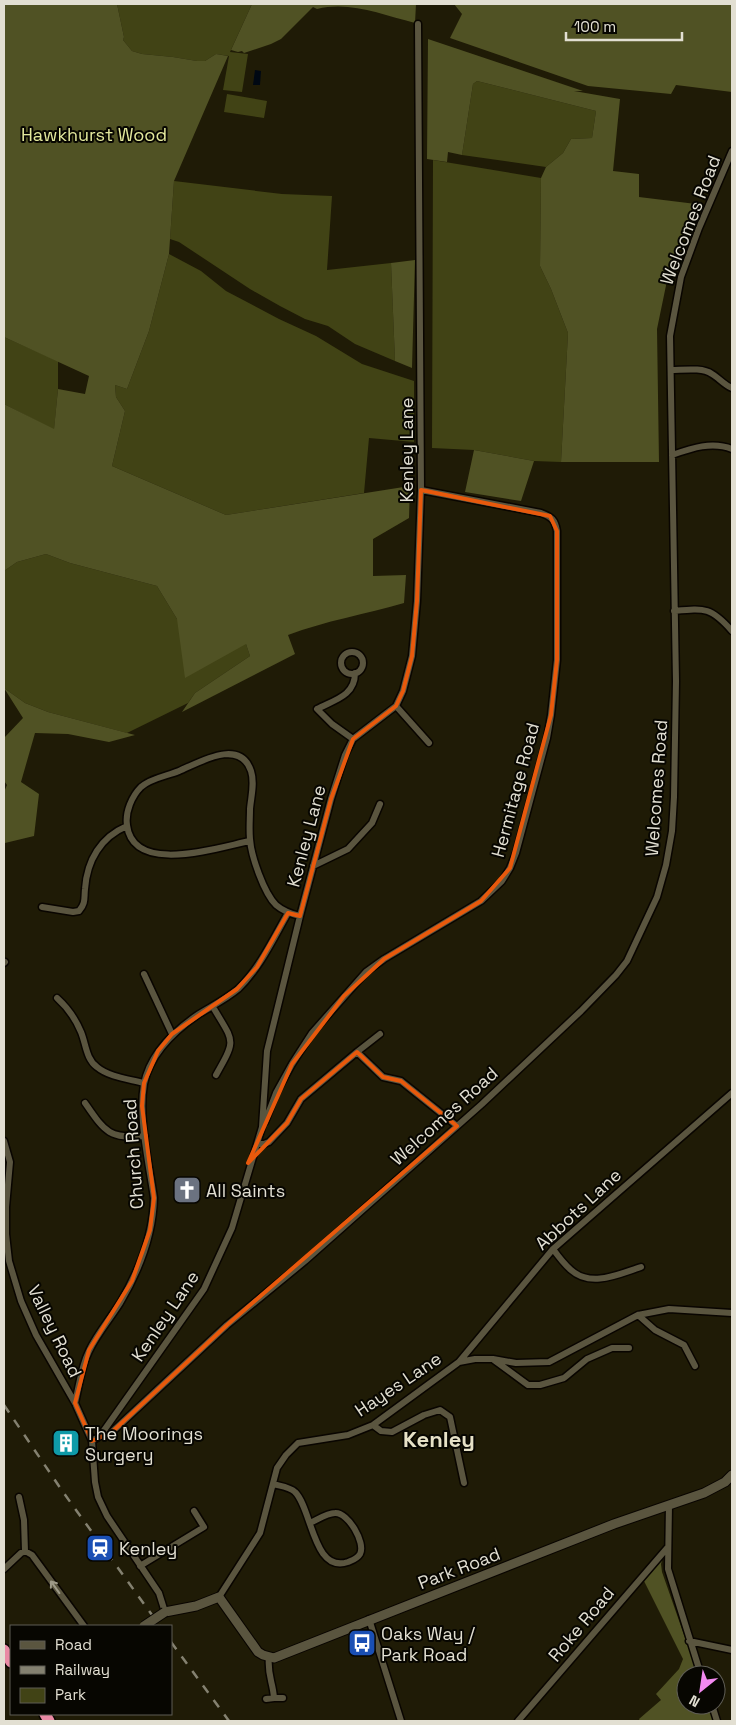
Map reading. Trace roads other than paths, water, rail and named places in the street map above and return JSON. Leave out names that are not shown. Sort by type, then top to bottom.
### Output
[{"type":"street","name":"Kenley Lane","points":[[396,706],[403,691],[412,656],[417,601],[421,490],[418,24]]},
{"type":"street","name":"Welcomes Road","points":[[102,1434],[112,1432],[227,1325],[305,1261],[457,1126],[581,1011],[627,961],[657,897],[666,865],[672,831],[676,710],[670,336],[681,277],[699,228],[732,151]]},
{"type":"street","points":[[671,370],[703,370],[711,373],[732,388]]},
{"type":"street","points":[[672,455],[692,448],[714,445],[732,449]]},
{"type":"street","name":"Hermitage Road","points":[[262,1127],[276,1093],[312,1033],[366,972],[384,959],[482,900],[502,881],[516,853],[547,738],[557,660],[557,531],[555,521],[550,516],[541,512],[421,490]]},
{"type":"street","points":[[674,611],[693,609],[714,613],[732,631]]},
{"type":"street","points":[[355,673],[355,681],[351,689],[344,696],[317,709],[332,724],[353,738],[396,706],[430,743]]},
{"type":"street","name":"Kenley Lane","points":[[92,1440],[102,1434],[204,1289],[232,1228],[262,1127],[268,1051],[300,916],[331,800],[345,755],[353,738]]},
{"type":"street","points":[[250,841],[178,855],[164,855],[144,850],[137,845],[130,837],[126,817],[135,796],[142,786],[205,758],[230,754],[244,759],[252,772],[253,778],[250,841],[262,883],[272,900],[288,913],[300,916]]},
{"type":"street","points":[[313,866],[348,849],[372,823],[380,804]]},
{"type":"street","points":[[42,907],[73,912],[79,911],[85,902],[87,872],[94,853],[115,831],[127,826]]},
{"type":"street","name":"Church Road","points":[[75,1403],[84,1362],[89,1350],[120,1303],[145,1251],[154,1213],[154,1198],[142,1106],[144,1083],[158,1051],[172,1034],[237,989],[257,967],[288,913]]},
{"type":"street","points":[[144,974],[172,1034]]},
{"type":"street","points":[[57,998],[75,1020],[82,1034],[90,1061],[95,1066],[105,1072],[144,1083]]},
{"type":"street","points":[[213,1007],[231,1037],[231,1048],[216,1075]]},
{"type":"street","points":[[257,1144],[269,1142],[287,1123],[301,1099],[380,1034]]},
{"type":"street","points":[[358,1052],[383,1077],[401,1081],[457,1126]]},
{"type":"street","name":"Abbots Lane","points":[[459,1362],[553,1249],[732,1093]]},
{"type":"street","points":[[86,1103],[99,1124],[113,1134],[125,1138],[145,1136]]},
{"type":"street","name":"Valley Road","points":[[4,1141],[10,1162],[5,1207],[6,1262],[36,1335],[75,1403],[92,1440]]},
{"type":"street","points":[[553,1249],[571,1270],[578,1275],[590,1279],[606,1278],[641,1268]]},
{"type":"street","name":"Hayes Lane","points":[[219,1598],[260,1533],[277,1468],[298,1443],[348,1435],[373,1425],[459,1362],[493,1359],[516,1363],[549,1362],[638,1315],[669,1309],[732,1313]]},
{"type":"street","points":[[638,1315],[656,1330],[684,1345],[695,1366]]},
{"type":"street","points":[[493,1359],[528,1384],[540,1386],[564,1378],[587,1359],[612,1348],[629,1348]]},
{"type":"street","points":[[373,1425],[381,1431],[392,1432],[424,1415],[440,1410],[450,1417],[464,1483]]},
{"type":"street","points":[[92,1440],[98,1497],[106,1516],[159,1593],[165,1612]]},
{"type":"street","name":"Park Road","points":[[270,1657],[279,1656],[614,1524],[704,1493],[725,1482],[732,1475]]},
{"type":"street","points":[[273,1484],[295,1492],[310,1523],[311,1533],[328,1560],[342,1564],[356,1559],[361,1552],[362,1544],[348,1518],[341,1514],[334,1512],[310,1523]]},
{"type":"street","points":[[19,1497],[24,1520],[25,1551]]},
{"type":"street","points":[[669,1505],[668,1568],[697,1665]]},
{"type":"street","points":[[140,1566],[204,1527],[194,1511]]},
{"type":"street","name":"Roke Road","points":[[518,1721],[668,1547]]},
{"type":"street","points":[[4,1569],[25,1551]]},
{"type":"street","points":[[25,1551],[32,1555],[83,1625]]},
{"type":"street","points":[[146,1625],[165,1612],[196,1606],[219,1598],[258,1652],[270,1657],[268,1673],[274,1687],[274,1698]]},
{"type":"street","points":[[369,1619],[401,1721]]},
{"type":"street","points":[[689,1641],[732,1650]]},
{"type":"street","points":[[266,1699],[283,1698]]},
{"type":"railway","points":[[4,1405],[63,1492],[159,1625]]},
{"type":"railway","points":[[172,1643],[229,1721]]},
{"type":"place","name":"All Saints","points":[[187,1190]]},
{"type":"place","name":"The Moorings Surgery","points":[[66,1443]]},
{"type":"place","name":"Kenley","points":[[100,1548]]},
{"type":"place","name":"Oaks Way / Park Road","points":[[362,1643]]},
{"type":"district","name":"Kenley","points":[[439,1439]]},
{"type":"park label","name":"Hawkhurst Wood","points":[[94,134]]}]
